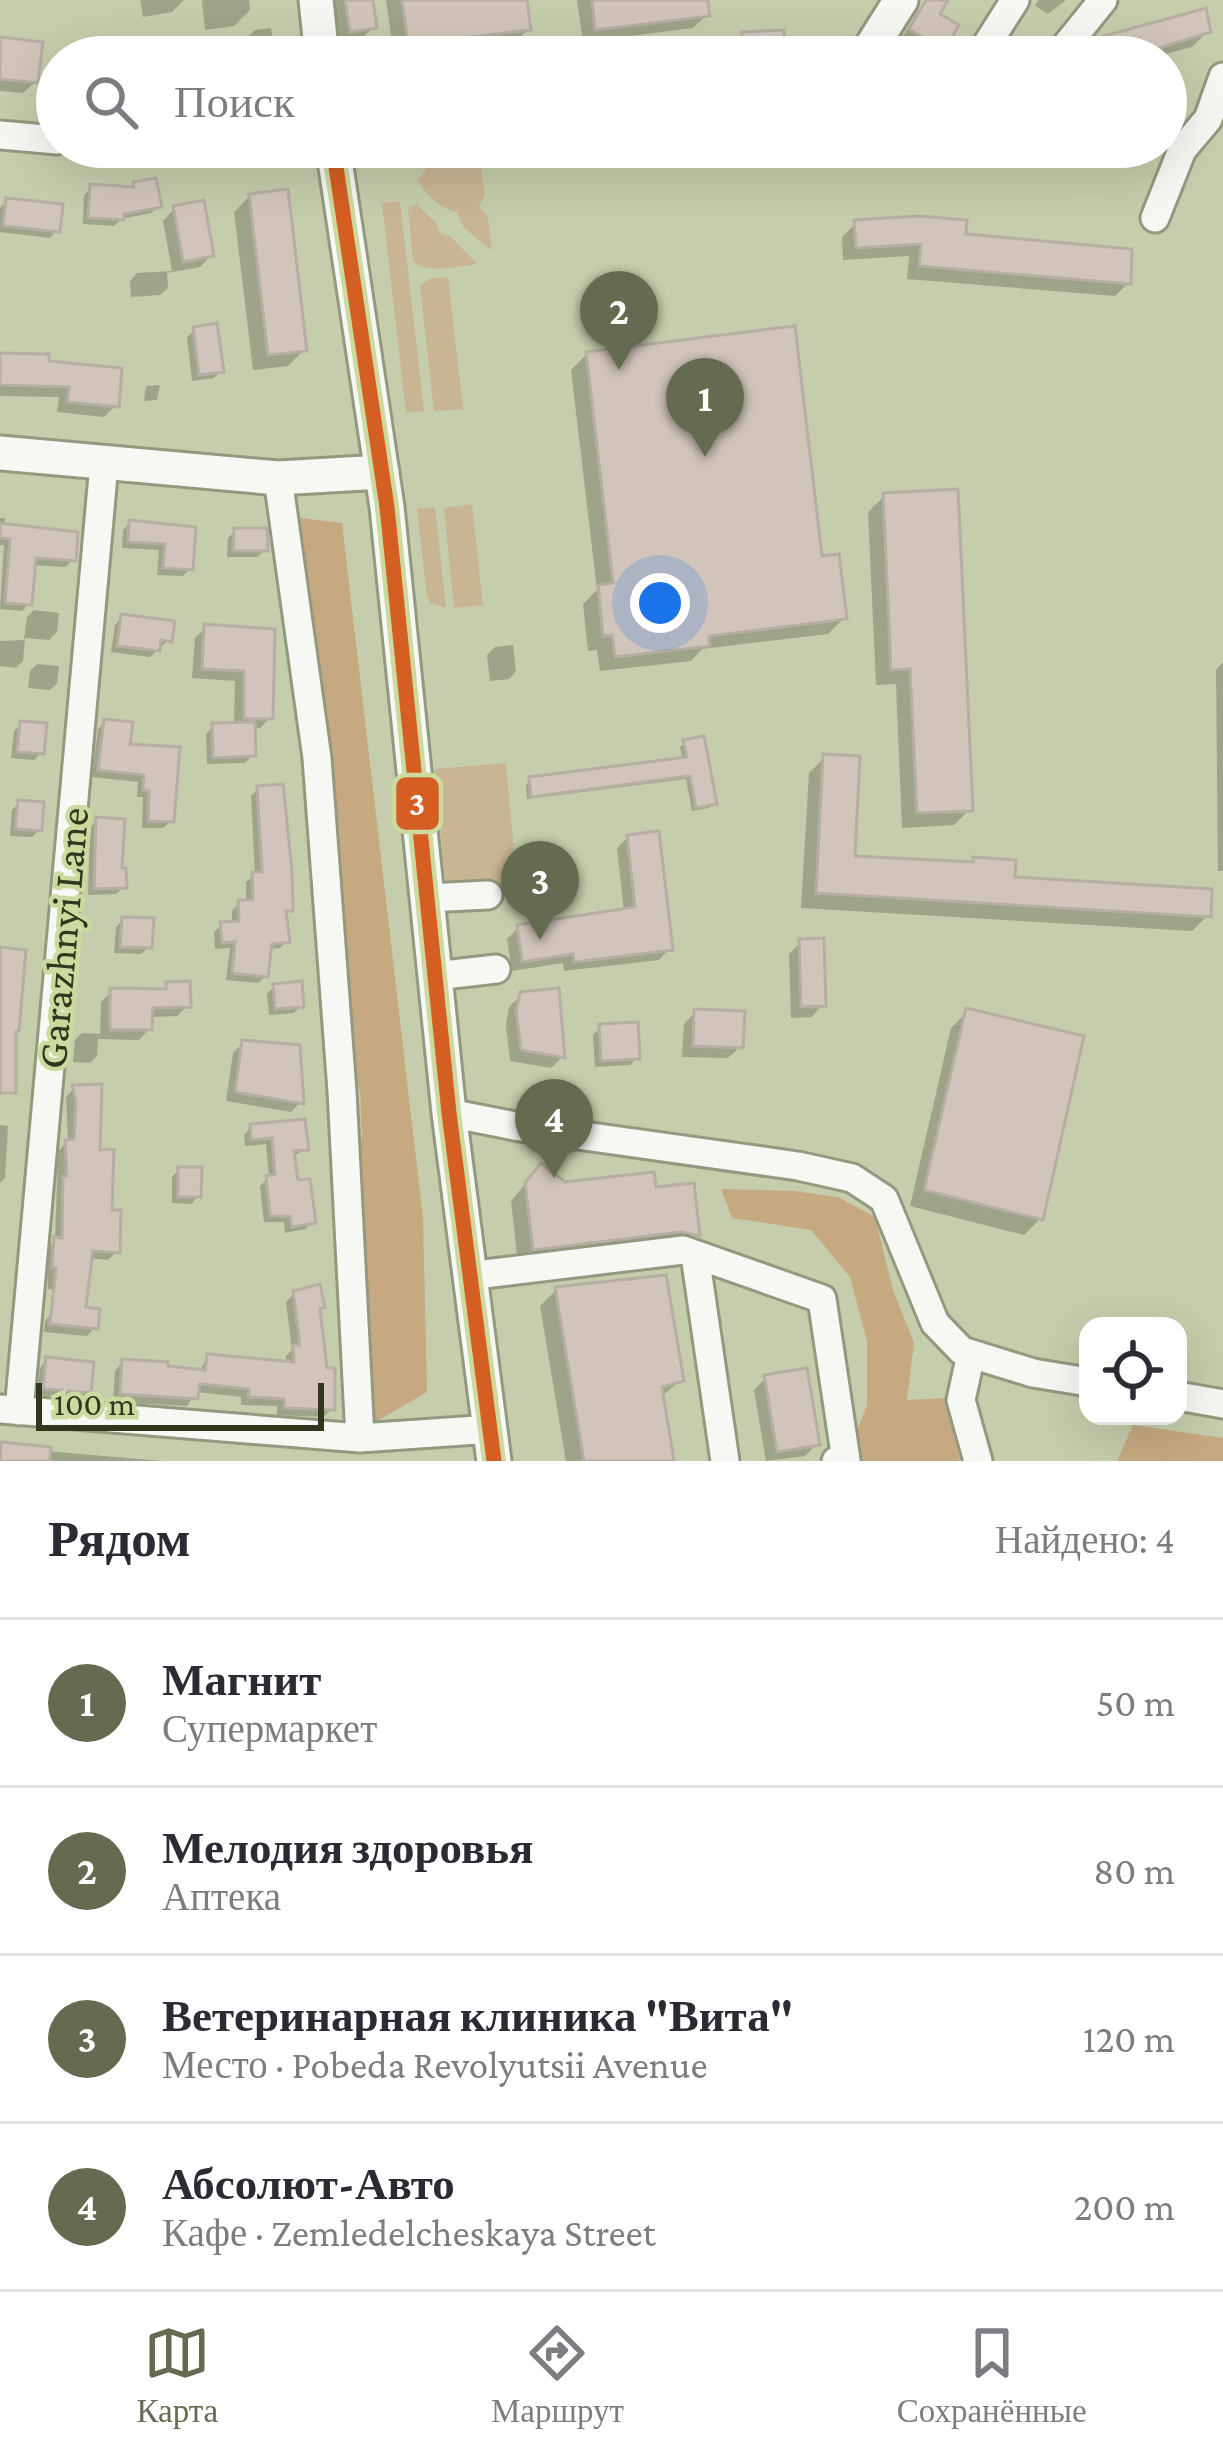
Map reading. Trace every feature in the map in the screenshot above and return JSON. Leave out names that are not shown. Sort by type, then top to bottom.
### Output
[{"type":"main road","points":[[316,0],[320,36]]},
{"type":"main road","points":[[886,36],[901,0]]},
{"type":"main road","points":[[336,168],[382,472],[449,1113],[491,1452]]},
{"type":"main road","points":[[0,452],[278,478],[382,472]]},
{"type":"street","points":[[992,36],[1015,0]]},
{"type":"street","points":[[1074,36],[1103,0]]},
{"type":"street","points":[[1187,147],[1216,128],[1223,77]]},
{"type":"street","points":[[0,135],[36,138]]},
{"type":"street","points":[[1155,218],[1175,168]]},
{"type":"street","name":"Garazhnyi Lane","points":[[9,1410],[104,464]]},
{"type":"street","points":[[278,478],[317,758],[342,1091],[360,1438]]},
{"type":"street","points":[[427,898],[488,895]]},
{"type":"street","points":[[435,976],[496,969]]},
{"type":"street","points":[[449,1113],[851,1178],[884,1199],[935,1323],[962,1352],[1079,1381]]},
{"type":"street","points":[[468,1276],[682,1250],[822,1299],[846,1460],[836,1461]]},
{"type":"street","points":[[695,1255],[725,1461]]},
{"type":"street","points":[[971,1354],[962,1400],[978,1461]]},
{"type":"street","points":[[1187,1398],[1223,1404]]},
{"type":"street","points":[[9,1410],[320,1449],[360,1438],[491,1452]]},
{"type":"shaded area","points":[[427,168],[481,168],[485,196],[479,206],[488,218],[492,251],[464,228],[457,212],[429,196],[418,179]]},
{"type":"shaded area","points":[[400,201],[424,411],[406,413],[382,203]]},
{"type":"shaded area","points":[[416,204],[441,234],[450,236],[477,264],[435,269],[413,261],[408,208]]},
{"type":"shaded area","points":[[448,277],[463,409],[434,411],[420,286],[429,279]]},
{"type":"shaded area","points":[[472,504],[483,605],[454,608],[444,508]]},
{"type":"shaded area","points":[[435,507],[446,608],[430,603],[427,596],[417,509]]},
{"type":"shaded area","points":[[277,515],[342,523],[423,1218],[427,1392],[367,1427],[349,1237],[362,1137],[360,1092],[341,1000]]},
{"type":"shaded area","points":[[506,763],[517,885],[446,892],[435,769]]},
{"type":"shaded area","points":[[721,1189],[838,1197],[875,1217],[893,1290],[914,1343],[907,1400],[946,1398],[960,1461],[845,1461],[867,1405],[867,1341],[850,1277],[811,1230],[732,1218]]},
{"type":"shaded area","points":[[1133,1425],[1223,1438],[1223,1461],[1117,1461]]},
{"type":"building","points":[[345,0],[373,0],[377,28],[350,32]]},
{"type":"building","points":[[402,0],[527,0],[531,30],[407,36]]},
{"type":"building","points":[[592,0],[708,0],[710,16],[595,30]]},
{"type":"building","points":[[926,0],[948,0],[940,14],[959,25],[953,36],[921,36],[909,29]]},
{"type":"building","points":[[1206,8],[1211,32],[1187,39],[1104,36]]},
{"type":"building","points":[[784,30],[784,36],[742,36],[742,32]]},
{"type":"building","points":[[0,37],[36,41],[36,83],[0,79]]},
{"type":"building","points":[[156,178],[162,207],[124,214],[124,220],[88,218],[90,184],[134,187],[133,182]]},
{"type":"building","points":[[288,189],[307,351],[268,355],[249,194]]},
{"type":"building","points":[[6,198],[63,204],[60,232],[3,226]]},
{"type":"building","points":[[204,200],[214,256],[183,262],[173,206]]},
{"type":"building","points":[[919,216],[967,220],[966,234],[1132,249],[1131,284],[919,266],[921,244],[856,248],[854,220]]},
{"type":"building","points":[[217,323],[224,372],[199,375],[193,327]]},
{"type":"building","points":[[795,326],[822,556],[839,554],[847,619],[709,636],[710,646],[615,657],[612,635],[603,636],[598,585],[613,583],[586,352]]},
{"type":"building","points":[[0,353],[49,354],[49,361],[122,368],[119,407],[67,402],[69,387],[0,385]]},
{"type":"building","points":[[958,489],[973,811],[917,813],[910,669],[891,670],[883,493]]},
{"type":"building","points":[[129,520],[196,527],[193,570],[163,568],[165,544],[128,542]]},
{"type":"building","points":[[0,523],[78,532],[76,561],[36,558],[32,605],[5,603],[10,539],[0,538]]},
{"type":"building","points":[[234,528],[267,528],[268,551],[233,551]]},
{"type":"building","points":[[121,614],[175,621],[172,642],[161,640],[160,651],[117,646]]},
{"type":"building","points":[[204,624],[275,629],[273,719],[244,719],[244,671],[202,669]]},
{"type":"building","points":[[104,719],[133,722],[130,744],[180,747],[174,822],[148,821],[144,775],[98,770]]},
{"type":"building","points":[[20,721],[47,723],[44,754],[17,752]]},
{"type":"building","points":[[255,722],[256,756],[213,758],[212,723]]},
{"type":"building","points":[[704,736],[717,804],[696,808],[690,776],[531,797],[529,777],[687,757],[683,740]]},
{"type":"building","points":[[823,754],[860,756],[855,856],[1016,860],[1015,877],[1212,889],[1211,917],[816,893]]},
{"type":"building","points":[[283,784],[292,871],[293,911],[286,911],[290,942],[272,944],[268,977],[232,973],[235,942],[222,943],[220,922],[239,921],[238,900],[253,900],[252,872],[262,872],[257,786]]},
{"type":"building","points":[[18,800],[44,802],[42,831],[15,829]]},
{"type":"building","points":[[96,817],[125,819],[122,868],[126,868],[127,888],[94,889]]},
{"type":"building","points":[[659,831],[673,950],[574,962],[573,954],[522,962],[517,925],[635,907],[627,835]]},
{"type":"building","points":[[122,917],[154,918],[152,948],[120,947]]},
{"type":"building","points":[[824,938],[826,1006],[801,1007],[799,939]]},
{"type":"building","points":[[0,947],[26,950],[16,1031],[16,1093],[0,1093]]},
{"type":"building","points":[[190,981],[191,1007],[153,1008],[152,1030],[110,1030],[110,988],[166,989],[166,982]]},
{"type":"building","points":[[302,981],[304,1007],[275,1009],[273,984]]},
{"type":"building","points":[[559,988],[565,1058],[521,1050],[516,1011],[520,992]]},
{"type":"building","points":[[966,1008],[1084,1036],[1043,1220],[924,1190]]},
{"type":"building","points":[[694,1009],[745,1011],[743,1048],[693,1046]]},
{"type":"building","points":[[638,1022],[640,1059],[601,1061],[599,1024]]},
{"type":"building","points":[[242,1040],[300,1045],[304,1104],[235,1092]]},
{"type":"building","points":[[102,1084],[100,1150],[114,1149],[112,1210],[121,1210],[120,1253],[93,1251],[86,1307],[100,1309],[98,1329],[50,1324],[54,1237],[62,1238],[65,1140],[74,1139],[72,1085]]},
{"type":"building","points":[[305,1119],[309,1150],[294,1151],[298,1180],[310,1179],[316,1223],[292,1227],[290,1216],[270,1216],[266,1176],[275,1174],[272,1138],[251,1140],[250,1124]]},
{"type":"building","points":[[541,1163],[565,1182],[654,1172],[656,1187],[694,1183],[700,1236],[681,1232],[533,1250],[525,1183]]},
{"type":"building","points":[[178,1167],[202,1167],[201,1197],[178,1197]]},
{"type":"building","points":[[666,1275],[684,1381],[662,1387],[674,1461],[584,1461],[555,1287]]},
{"type":"building","points":[[320,1284],[327,1368],[335,1368],[335,1410],[284,1408],[284,1399],[248,1397],[249,1389],[200,1384],[198,1399],[120,1394],[122,1359],[205,1370],[207,1354],[294,1362],[293,1345],[300,1345],[293,1291]]},
{"type":"building","points":[[46,1357],[94,1362],[91,1393],[43,1389]]},
{"type":"building","points":[[807,1368],[820,1445],[777,1452],[764,1375]]},
{"type":"building","points":[[1,1442],[51,1447],[50,1461],[0,1461]]},
{"type":"transit line","name":"3","points":[[336,168],[387,507],[449,1113],[494,1461]]},
{"type":"place","name":"Мелодия здоровья","points":[[619,370]]},
{"type":"place","name":"Магнит","points":[[705,457]]},
{"type":"place","name":"Ветеринарная клиника \"Вита\"","points":[[540,940]]},
{"type":"place","name":"Абсолют-Авто","points":[[554,1178]]}]
